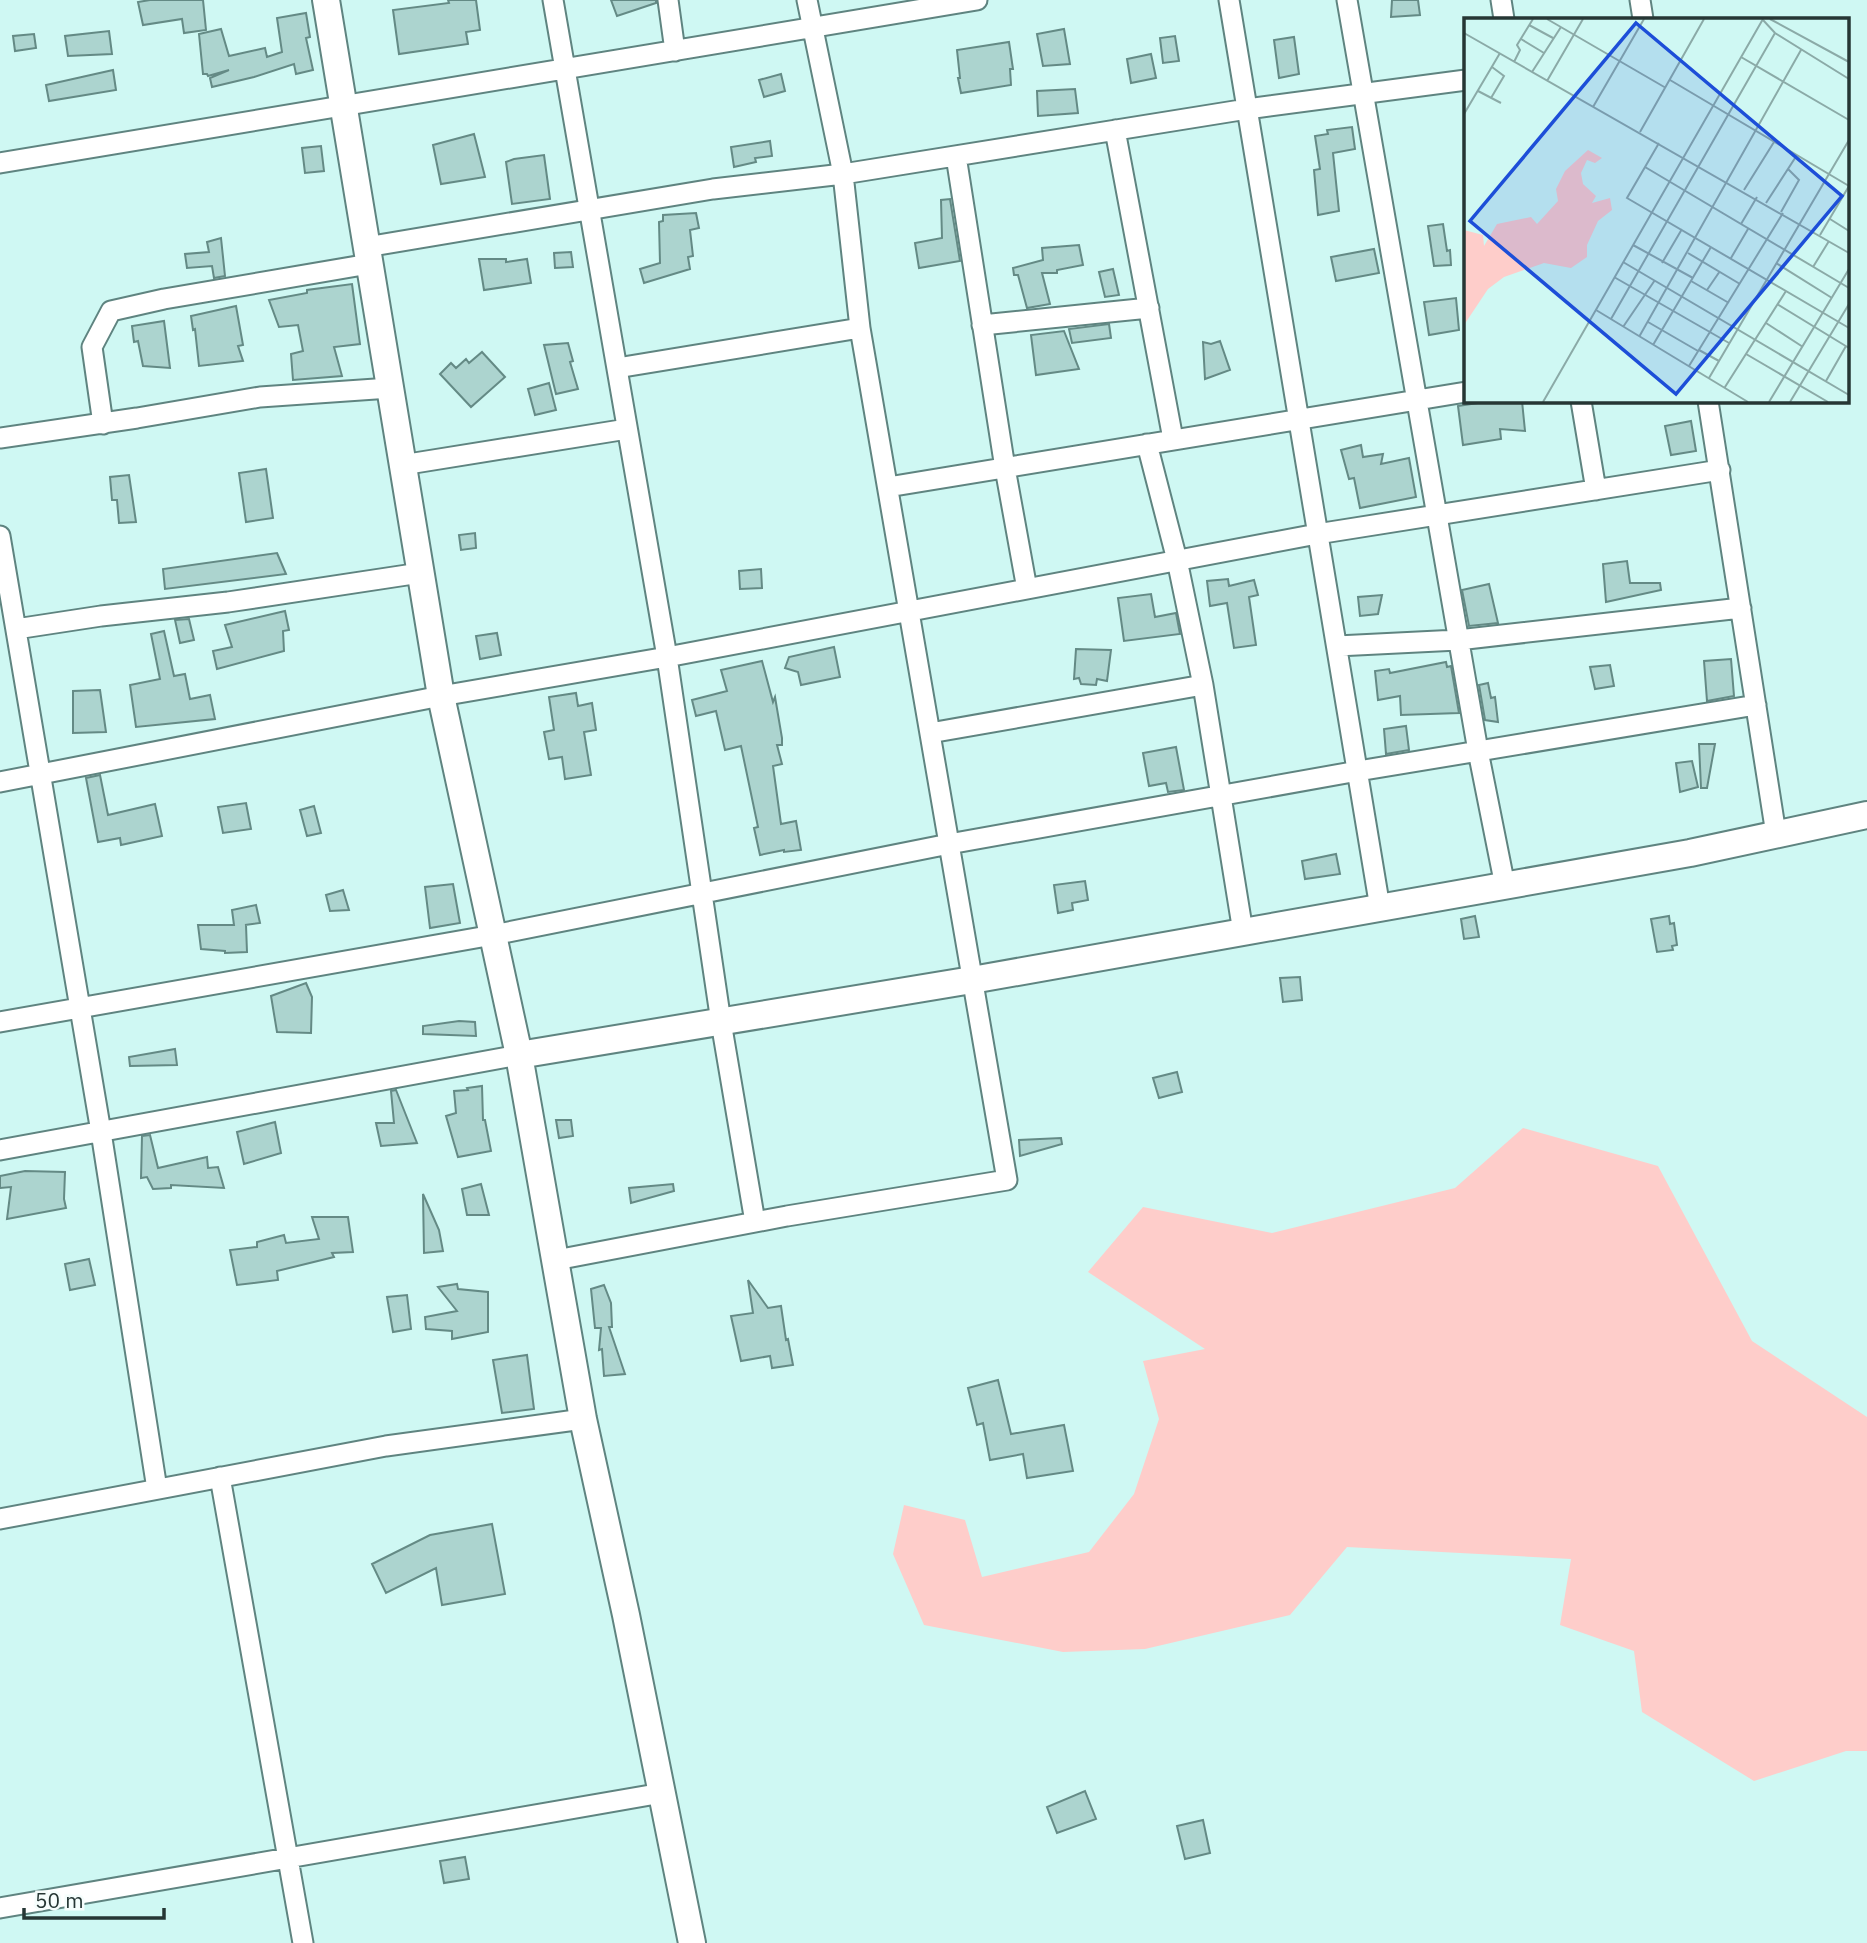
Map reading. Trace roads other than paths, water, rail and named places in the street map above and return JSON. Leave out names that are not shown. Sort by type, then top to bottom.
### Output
[{"type":"street","points":[[326,0],[441,696],[519,1055],[583,1419],[692,1943]]},
{"type":"street","points":[[553,0],[667,657],[721,1022],[755,1222]]},
{"type":"street","points":[[668,0],[675,51]]},
{"type":"street","points":[[556,1260],[755,1222],[1007,1180],[860,328],[843,174],[807,0]]},
{"type":"street","points":[[0,163],[977,0]]},
{"type":"street","points":[[1229,0],[1380,908]]},
{"type":"street","points":[[1347,0],[1458,640],[1505,886]]},
{"type":"street","points":[[1501,0],[1504,18]]},
{"type":"street","points":[[1640,0],[1643,18]]},
{"type":"street","points":[[103,424],[92,347],[111,311],[589,210],[713,189],[843,174],[1247,109],[1464,80]]},
{"type":"street","points":[[1115,130],[1173,439]]},
{"type":"street","points":[[956,156],[1005,468],[1027,589]]},
{"type":"street","points":[[982,325],[1149,308]]},
{"type":"street","points":[[617,368],[860,328]]},
{"type":"street","points":[[0,439],[260,397],[390,388]]},
{"type":"street","points":[[888,487],[1464,392]]},
{"type":"street","points":[[1581,402],[1596,489]]},
{"type":"street","points":[[1708,402],[1776,834]]},
{"type":"street","points":[[402,465],[627,429]]},
{"type":"street","points":[[1147,444],[1177,560],[1203,685],[1243,932]]},
{"type":"street","points":[[0,782],[441,696],[667,657],[1317,534],[1720,470]]},
{"type":"street","points":[[0,536],[101,1132],[158,1489]]},
{"type":"street","points":[[16,629],[102,615],[228,602],[420,573]]},
{"type":"street","points":[[1337,646],[1458,640],[1741,608]]},
{"type":"street","points":[[930,733],[1203,685]]},
{"type":"street","points":[[0,1022],[493,935],[949,844],[1358,771],[1756,705]]},
{"type":"street","points":[[0,1150],[519,1055],[972,980],[1690,853],[1867,816]]},
{"type":"street","points":[[0,1519],[386,1446],[583,1419]]},
{"type":"street","points":[[220,1477],[303,1943]]},
{"type":"street","points":[[0,1908],[662,1793]]}]
